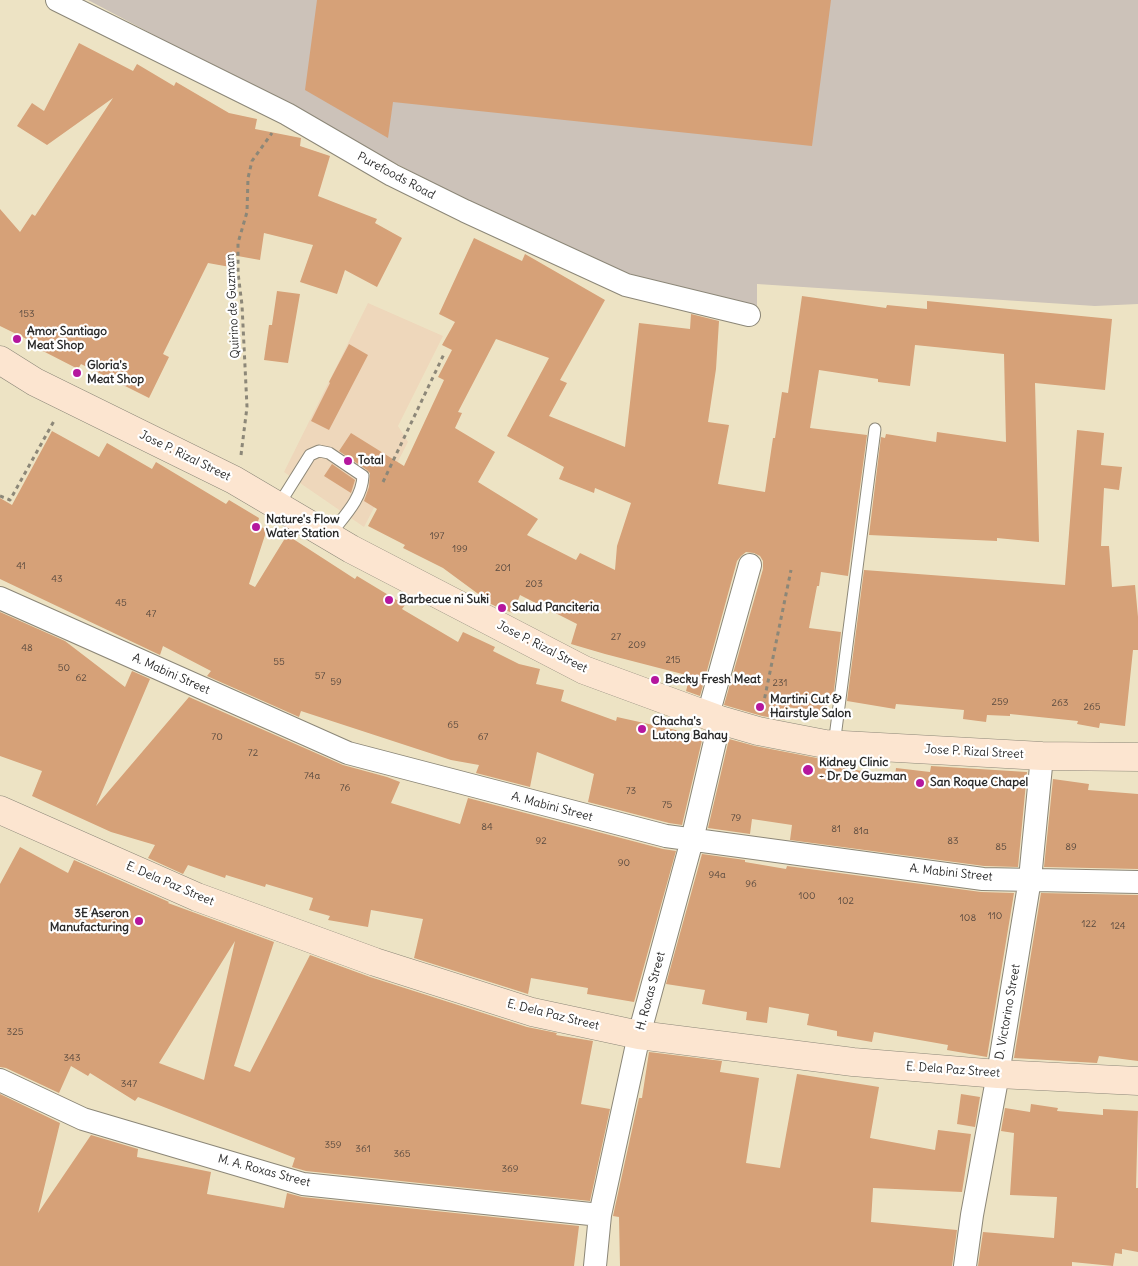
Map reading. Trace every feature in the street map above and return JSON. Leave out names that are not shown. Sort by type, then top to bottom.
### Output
[{"type":"street","name":"Purefoods Road","points":[[57,0],[287,114],[392,176],[465,212],[626,284],[750,315]]},
{"type":"street","name":"Jose P. Rizal Street","points":[[0,360],[35,382],[234,480],[329,536],[584,670],[714,717],[758,731],[834,745],[1042,756],[1138,757]]},
{"type":"street","name":"H. Roxas Street","points":[[595,1266],[600,1214],[638,1035],[692,840],[714,717],[750,565]]},
{"type":"street","name":"A. Mabini Street","points":[[0,598],[348,753],[666,836],[984,879],[1138,882]]},
{"type":"street","name":"D. Victorino Street","points":[[965,1266],[972,1215],[998,1074],[1030,879],[1042,756]]},
{"type":"street","name":"E. Dela Paz Street","points":[[0,810],[196,897],[375,962],[532,1012],[638,1035],[853,1062],[998,1074],[1138,1081]]},
{"type":"street","name":"M. A. Roxas Street","points":[[0,1080],[83,1119],[303,1184],[600,1214]]},
{"type":"lane","points":[[834,745],[876,429]]},
{"type":"lane","points":[[278,506],[310,455],[319,451],[329,453],[363,476],[363,486],[358,498],[329,536]]},
{"type":"path","name":"Quirino de Guzman","points":[[234,480],[242,452],[247,408],[242,305],[238,274],[238,243],[247,212],[248,178],[252,161],[287,114]]},
{"type":"path","points":[[381,487],[444,354]]},
{"type":"path","points":[[0,496],[10,500],[67,397]]},
{"type":"path","points":[[758,731],[791,570]]},
{"type":"shaded area","points":[[88,0],[1138,0],[1138,304],[1095,306],[757,284],[757,312],[695,305],[495,216]]},
{"type":"shaded area","points":[[368,303],[443,336],[398,426],[408,442],[364,527],[284,472]]},
{"type":"building","points":[[317,0],[831,0],[812,146],[393,102],[388,138],[305,90]]},
{"type":"building","points":[[79,43],[133,71],[137,64],[174,86],[176,82],[229,113],[257,119],[255,129],[301,138],[300,146],[330,156],[318,196],[377,219],[375,223],[402,238],[377,287],[345,270],[337,294],[300,282],[313,245],[264,233],[260,260],[232,255],[230,267],[208,263],[163,354],[169,357],[149,398],[81,364],[78,369],[41,350],[43,347],[0,326],[0,209],[20,232],[32,214],[35,216],[113,98],[47,145],[17,126],[32,103],[44,111]]},
{"type":"building","points":[[474,238],[522,261],[525,254],[605,300],[560,380],[567,383],[549,416],[625,447],[639,323],[690,329],[691,314],[719,321],[716,369],[708,422],[729,425],[718,484],[765,492],[782,392],[788,393],[802,296],[886,308],[887,305],[927,309],[927,301],[1112,319],[1105,390],[1035,383],[1039,542],[997,538],[997,541],[869,535],[881,437],[885,438],[886,434],[936,442],[937,432],[1006,442],[1004,354],[915,345],[910,386],[878,382],[878,379],[819,370],[810,428],[867,435],[848,576],[821,572],[809,628],[841,632],[833,698],[828,697],[826,713],[787,707],[785,720],[762,716],[724,705],[763,569],[763,561],[760,556],[754,553],[746,552],[737,561],[700,696],[686,691],[690,676],[571,644],[577,624],[520,595],[513,613],[479,598],[481,596],[443,568],[403,548],[405,545],[368,526],[377,509],[364,501],[369,487],[370,473],[339,451],[351,433],[404,466],[444,380],[438,377],[452,350],[442,345],[455,322],[439,314]],"holes":[[[496,339],[549,358],[507,436],[564,467],[559,479],[594,493],[595,488],[631,503],[617,546],[615,570],[580,553],[576,560],[527,535],[538,519],[478,482],[495,452],[455,428],[462,413],[458,412]]]},
{"type":"building","points":[[277,291],[300,294],[288,363],[264,360],[269,325],[272,325]]},
{"type":"building","points":[[349,344],[368,355],[329,430],[311,421]]},
{"type":"building","points":[[1077,430],[1104,433],[1101,465],[1122,467],[1119,490],[1104,488],[1101,546],[1109,546],[1112,587],[1135,585],[1138,617],[1138,650],[1133,650],[1125,726],[1100,723],[1099,728],[1077,724],[1078,721],[1010,714],[1010,716],[987,715],[986,722],[963,719],[964,710],[896,704],[895,709],[847,701],[864,570],[1065,585]]},
{"type":"building","points":[[52,431],[99,457],[107,443],[152,469],[156,462],[226,504],[229,500],[259,518],[257,526],[267,529],[249,584],[255,587],[287,535],[355,579],[357,576],[405,605],[402,609],[458,642],[463,632],[495,647],[493,651],[519,664],[540,669],[536,684],[564,690],[561,701],[616,721],[617,717],[703,736],[682,825],[588,802],[594,774],[537,752],[530,787],[476,773],[479,765],[451,760],[301,711],[299,717],[207,676],[211,671],[163,646],[160,655],[0,579],[0,498],[12,505]]},
{"type":"building","points":[[332,464],[355,480],[351,493],[324,476]]},
{"type":"building","points":[[0,612],[65,641],[125,687],[132,671],[150,679],[96,806],[189,697],[343,765],[400,782],[391,803],[460,824],[468,798],[676,851],[634,1002],[587,994],[588,988],[531,978],[528,994],[414,958],[423,919],[371,910],[368,927],[328,920],[330,916],[309,910],[313,898],[266,884],[265,887],[226,875],[225,878],[188,865],[183,874],[148,858],[155,845],[111,832],[32,796],[42,771],[0,756]]},
{"type":"building","points":[[729,739],[822,759],[844,761],[843,768],[895,776],[896,768],[930,772],[931,766],[1027,772],[1018,867],[984,866],[790,840],[792,825],[752,819],[750,834],[708,828]]},
{"type":"building","points":[[1053,779],[1089,784],[1088,790],[1138,794],[1138,869],[1044,867]]},
{"type":"building","points":[[20,847],[68,873],[74,860],[168,903],[274,942],[234,1066],[250,1072],[310,955],[370,977],[527,1027],[557,1033],[556,1035],[593,1041],[581,1104],[610,1109],[590,1201],[306,1171],[292,1167],[295,1158],[138,1097],[135,1101],[90,1073],[88,1076],[71,1066],[59,1093],[6,1068],[0,1067],[0,884]],"holes":[[[235,941],[204,1080],[159,1063]]]},
{"type":"building","points":[[702,854],[745,860],[745,862],[786,869],[787,866],[981,892],[1014,893],[987,1057],[947,1050],[948,1045],[874,1032],[872,1042],[837,1036],[837,1031],[807,1025],[809,1014],[769,1007],[767,1023],[746,1020],[747,1012],[702,1004],[705,990],[666,984]]},
{"type":"building","points":[[1041,893],[1138,895],[1138,1061],[1099,1056],[1097,1063],[1014,1058]]},
{"type":"building","points":[[649,1052],[722,1061],[720,1072],[759,1078],[746,1163],[780,1168],[797,1074],[879,1087],[870,1138],[935,1150],[938,1130],[971,1134],[962,1192],[873,1188],[871,1222],[957,1230],[952,1266],[620,1266],[619,1217],[613,1216],[639,1098],[642,1098]]},
{"type":"building","points":[[0,1094],[60,1123],[38,1213],[91,1135],[138,1149],[137,1157],[211,1172],[207,1194],[284,1208],[287,1193],[302,1197],[579,1226],[574,1266],[0,1266]]},
{"type":"building","points":[[961,1094],[980,1097],[975,1127],[957,1124]]},
{"type":"building","points":[[1031,1104],[1058,1108],[1057,1111],[1103,1115],[1103,1109],[1138,1111],[1136,1188],[1138,1188],[1138,1252],[1122,1249],[1122,1254],[1115,1253],[1113,1266],[1072,1262],[1072,1266],[978,1266],[983,1232],[1054,1238],[1057,1197],[1010,1195],[1014,1133],[1001,1131],[1005,1108],[1030,1112]]},
{"type":"place","name":"Amor Santiago Meat Shop","points":[[17,339]]},
{"type":"place","name":"Gloria's Meat Shop","points":[[77,373]]},
{"type":"place","name":"Total","points":[[348,461]]},
{"type":"place","name":"Nature's Flow Water Station","points":[[256,527]]},
{"type":"place","name":"Barbecue ni Suki","points":[[389,600]]},
{"type":"place","name":"Salud Panciteria","points":[[502,608]]},
{"type":"place","name":"Becky Fresh Meat","points":[[655,680]]},
{"type":"place","name":"Martini Cut & Hairstyle Salon","points":[[760,707]]},
{"type":"place","name":"Chacha's Lutong Bahay","points":[[642,729]]},
{"type":"place","name":"Kidney Clinic - Dr De Guzman","points":[[808,770]]},
{"type":"place","name":"San Roque Chapel","points":[[920,783]]},
{"type":"place","name":"3E Aseron Manufacturing","points":[[139,921]]}]
